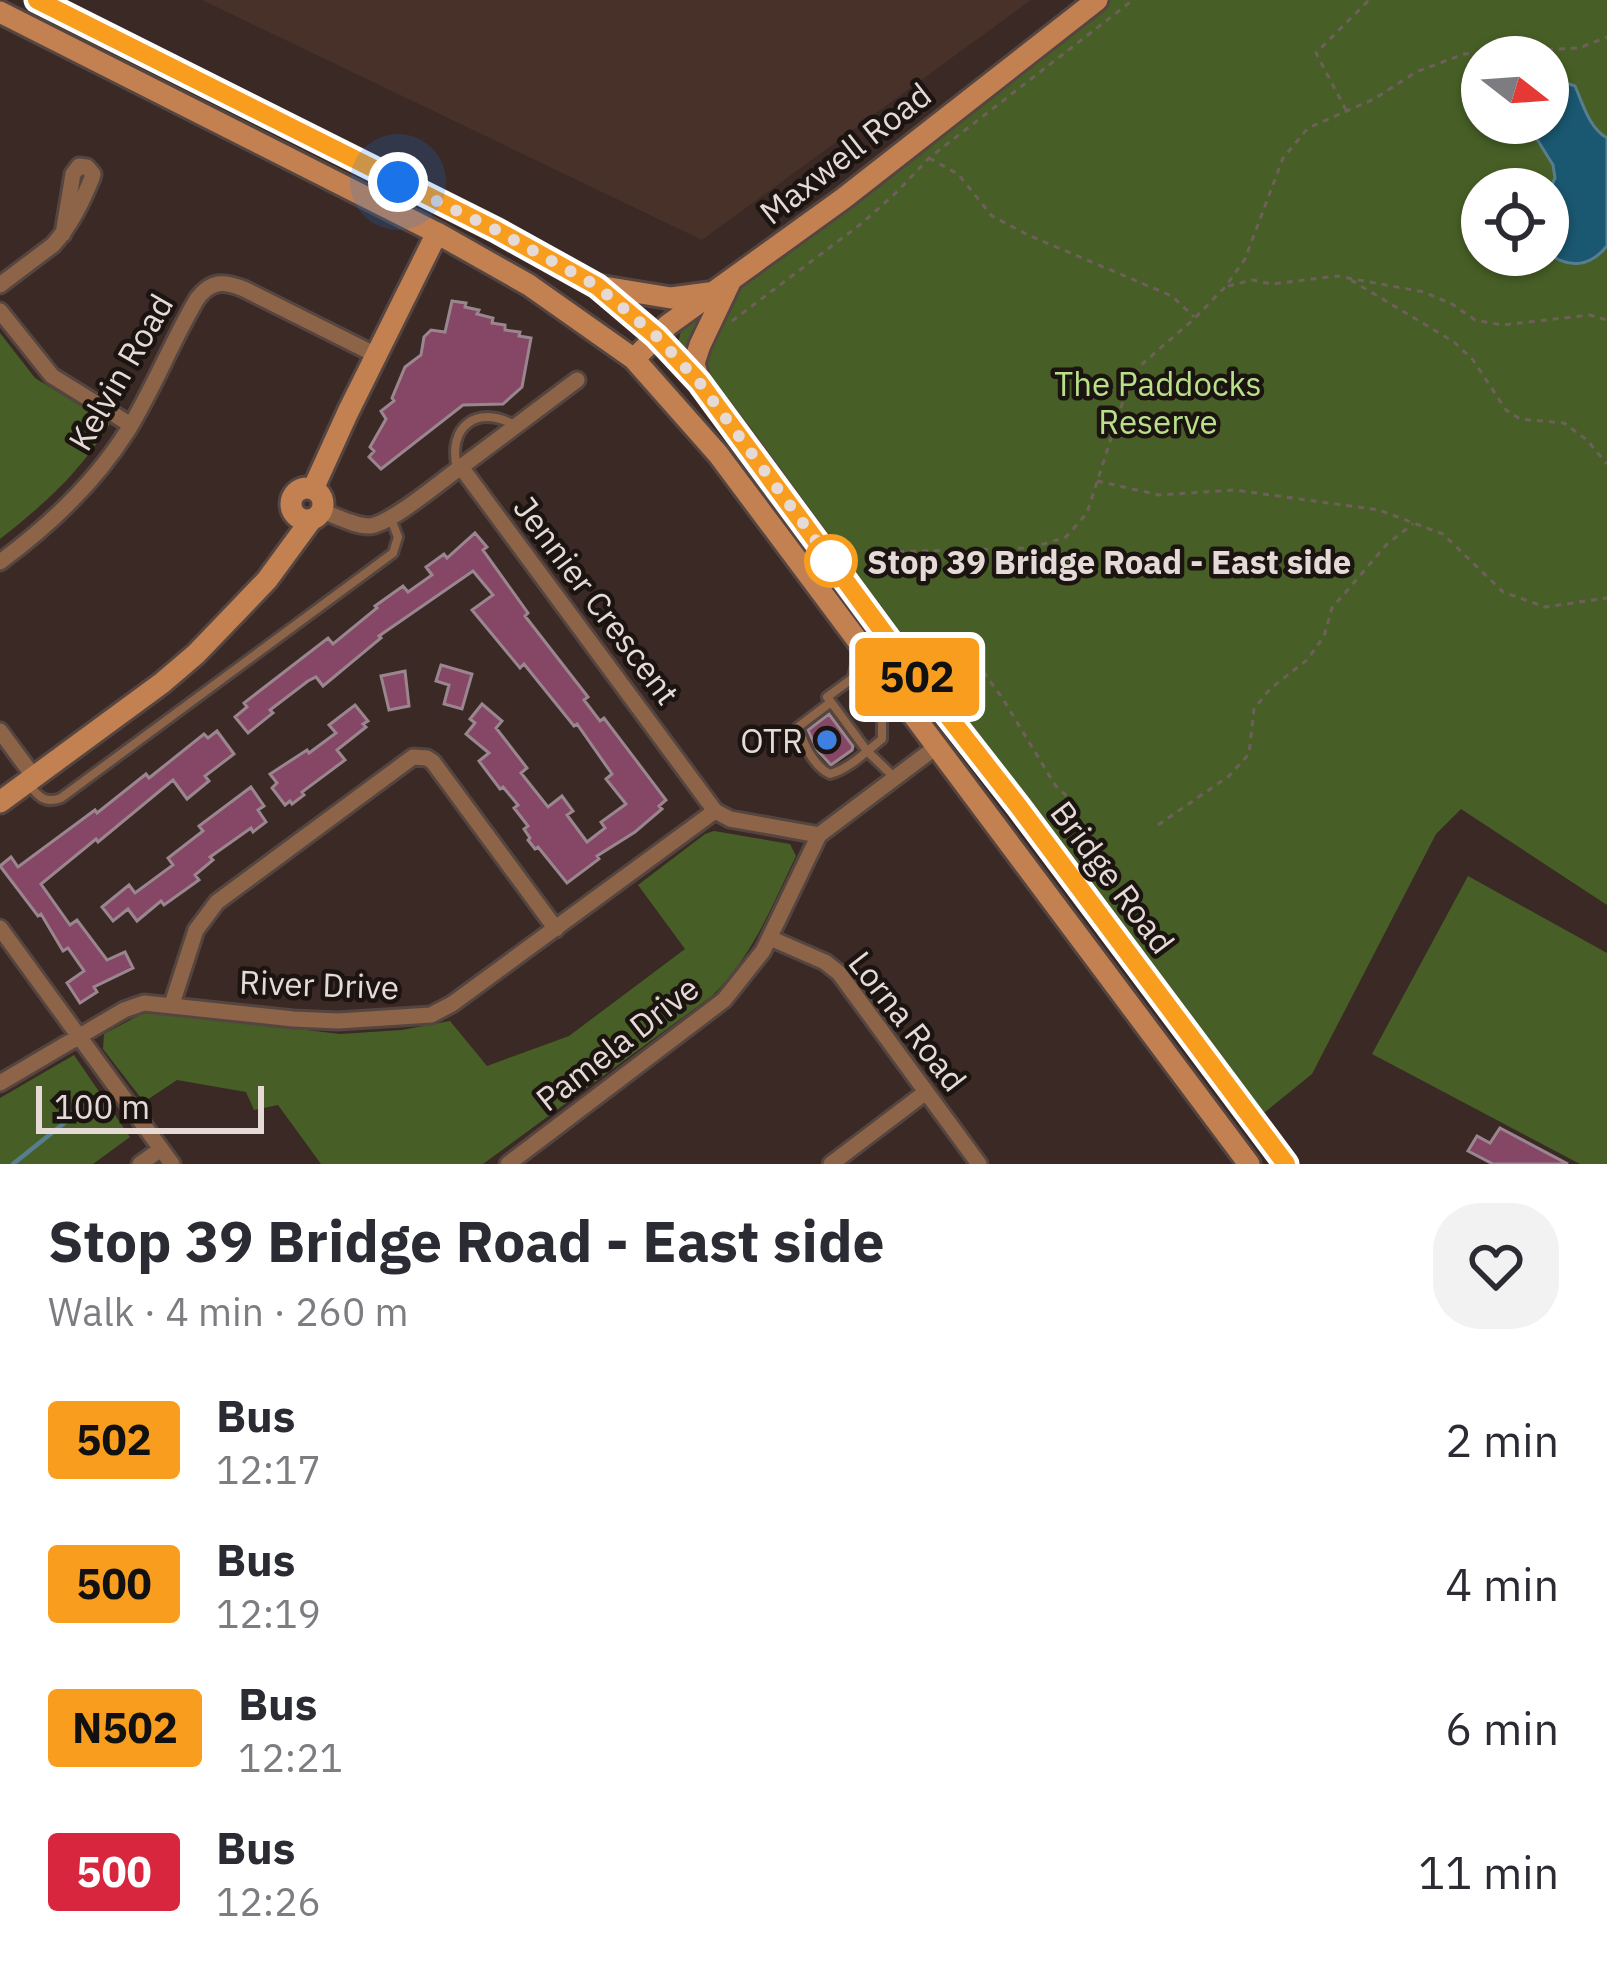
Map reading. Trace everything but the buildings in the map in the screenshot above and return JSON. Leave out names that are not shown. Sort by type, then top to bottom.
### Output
[{"type":"main road","name":"Bridge Road","points":[[37,0],[496,230],[597,286],[656,336],[699,382],[1286,1164]]},
{"type":"main road","name":"Maxwell Road","points":[[634,359],[656,336],[844,198],[1097,0]]},
{"type":"main road","name":"Bridge Road","points":[[0,12],[437,233],[530,285],[634,359],[710,444],[1249,1164]]},
{"type":"main road","points":[[0,802],[172,675],[267,580],[309,516],[291,506],[294,495],[303,488],[313,489],[437,233],[433,199]]},
{"type":"main road","points":[[597,286],[671,298],[722,286]]},
{"type":"main road","points":[[699,382],[694,363],[722,286]]},
{"type":"main road","points":[[936,747],[957,730]]},
{"type":"street","points":[[0,285],[62,234]]},
{"type":"street","name":"Kelvin Road","points":[[0,562],[38,533],[95,475],[131,425],[207,287],[227,283],[244,289],[376,355]]},
{"type":"street","points":[[0,311],[52,376],[131,425]]},
{"type":"street","points":[[309,516],[365,526],[390,518],[577,380]]},
{"type":"street","name":"Jennier Crescent","points":[[459,468],[715,811]]},
{"type":"street","points":[[0,731],[30,779]]},
{"type":"street","name":"Pamela Drive","points":[[508,1164],[710,1013],[735,988],[770,938],[819,835],[936,747]]},
{"type":"street","points":[[172,1004],[196,930],[217,902],[413,757],[433,763],[556,929]]},
{"type":"street","points":[[715,811],[743,822],[819,835]]},
{"type":"street","name":"River Drive","points":[[0,1083],[133,1006],[172,1004],[315,1021],[431,1016],[715,811]]},
{"type":"street","points":[[0,928],[172,1164]]},
{"type":"street","name":"Lorna Road","points":[[770,938],[839,973],[980,1164]]},
{"type":"street","points":[[831,1164],[926,1092]]},
{"type":"street","points":[[140,1164],[161,1149]]},
{"type":"lane","points":[[459,468],[454,460],[457,444],[473,419],[491,416],[515,426]]},
{"type":"lane","points":[[30,779],[40,799],[61,798],[393,553],[398,537],[390,518]]},
{"type":"lane","points":[[860,645],[853,678],[827,697],[867,751],[895,778]]},
{"type":"lane","points":[[831,702],[798,727],[804,744],[830,774],[882,739],[882,717],[853,678]]},
{"type":"lane","points":[[882,717],[915,719]]},
{"type":"path","points":[[726,326],[861,224],[928,158],[1133,0]]},
{"type":"path","points":[[1346,110],[1316,53],[1369,0]]},
{"type":"path","points":[[886,552],[1031,548],[1066,537],[1087,513],[1123,400],[1141,365],[1226,286],[1245,259],[1282,158],[1308,128],[1373,99],[1417,72],[1464,54],[1580,48],[1607,37]]},
{"type":"path","points":[[928,158],[958,174],[992,216],[1172,296],[1196,318]]},
{"type":"path","points":[[1226,286],[1252,280],[1272,284],[1337,276],[1424,292],[1475,320],[1502,325],[1590,315],[1607,320]]},
{"type":"path","points":[[1349,279],[1454,342],[1473,360],[1506,410],[1520,419],[1564,423],[1607,464]]},
{"type":"path","points":[[1097,481],[1159,495],[1235,490],[1379,510],[1443,534],[1503,592],[1545,607],[1607,598]]},
{"type":"path","points":[[1158,825],[1229,776],[1250,754],[1254,709],[1270,689],[1308,659],[1324,636],[1332,608],[1387,544],[1415,523]]},
{"type":"path","points":[[908,638],[971,655],[1055,785],[1076,805]]},
{"type":"shaded area","points":[[202,0],[1031,0],[702,240]]},
{"type":"green space","name":"The Paddocks Reserve","points":[[1100,0],[1607,0],[1607,905],[1461,809],[1436,834],[1312,1074],[1254,1121],[676,355],[691,313]]},
{"type":"green space","points":[[0,333],[35,378],[110,424],[60,487],[0,539]]},
{"type":"green space","points":[[714,831],[790,844],[796,856],[739,964],[712,996],[483,1164],[321,1164],[278,1105],[254,1110],[246,1092],[177,1080],[144,1102],[103,1049],[104,1034],[147,1011],[340,1034],[450,1021],[487,1066],[569,1036],[685,949],[638,885]]},
{"type":"green space","points":[[1468,876],[1607,953],[1607,1164],[1580,1164],[1372,1054]]},
{"type":"green space","points":[[74,1055],[130,1137],[93,1164],[0,1164],[0,1098]]},
{"type":"water","points":[[1569,84],[1575,86],[1591,122],[1607,138],[1607,246],[1594,258],[1569,262],[1569,168],[1553,165],[1540,144],[1569,144]]},
{"type":"waterway","points":[[13,1164],[73,1116]]},
{"type":"bus line","name":"502","points":[[37,0],[496,230],[597,286],[656,336],[747,445],[1286,1164]]},
{"type":"place","name":"Stop 39 Bridge Road - East side","points":[[831,561]]},
{"type":"place","name":"OTR","points":[[827,740]]},
{"type":"route","points":[[398,182],[597,286],[656,336],[699,382],[831,561]]}]
